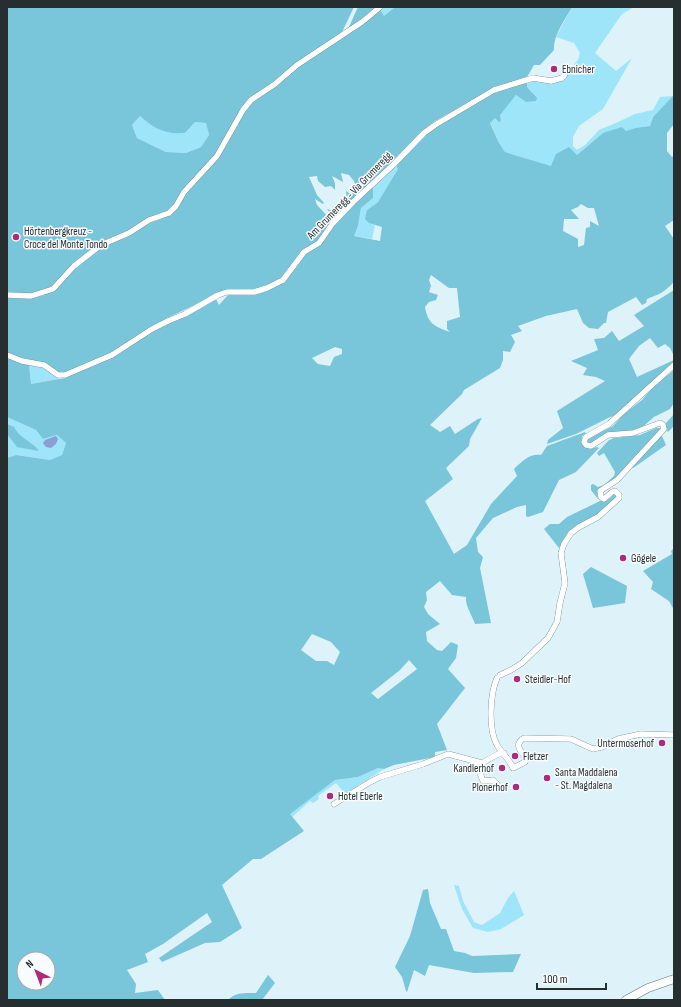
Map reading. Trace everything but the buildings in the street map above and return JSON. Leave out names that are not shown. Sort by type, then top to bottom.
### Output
[{"type":"street","points":[[7,295],[31,296],[53,289],[74,266],[100,245],[129,233],[149,220],[169,213],[176,206],[184,192],[217,156],[250,100],[362,22],[380,7]]},
{"type":"street","name":"Am Grumeregg - Via Grumeregg","points":[[7,355],[22,361],[44,365],[58,375],[65,375],[112,355],[168,321],[185,314],[227,292],[254,292],[267,288],[283,280],[304,252],[319,243],[333,223],[424,133],[494,90],[533,78],[551,81],[562,78],[567,69]]},
{"type":"street","points":[[674,365],[609,424],[586,437],[584,442],[586,445],[591,446],[608,436],[633,433],[650,427],[656,423],[663,425],[664,429],[617,480],[600,491],[601,497],[604,499],[615,491],[620,495],[619,498],[598,518],[575,530],[562,548],[561,553],[565,583],[557,622],[548,638],[522,663],[499,676],[494,685],[491,718],[493,736],[513,768],[525,762],[526,758],[518,744],[520,740],[524,738],[571,739],[592,749],[602,747],[618,739],[641,734],[674,735]]},
{"type":"street","points":[[334,804],[380,777],[423,764],[448,754],[482,763],[500,753],[504,753]]},
{"type":"street","points":[[471,760],[478,766],[483,780],[494,780],[497,784]]},
{"type":"street","points":[[626,1000],[648,988],[674,979]]},
{"type":"shaded area","points":[[7,7],[354,7],[342,32],[249,99],[216,156],[174,206],[167,212],[126,233],[100,244],[52,288],[31,294],[7,292]],"holes":[[[140,116],[155,128],[172,133],[185,133],[195,122],[206,123],[209,135],[201,147],[186,153],[166,152],[137,138],[132,125]]]},
{"type":"shaded area","points":[[358,7],[377,7],[361,21],[348,29]]},
{"type":"shaded area","points":[[379,7],[395,7],[384,16]]},
{"type":"shaded area","points":[[395,7],[572,7],[557,33],[554,50],[540,65],[534,65],[527,77],[492,89],[435,121],[422,131],[359,193],[354,181],[349,175],[341,173],[343,182],[332,176],[335,183],[335,190],[331,186],[325,187],[318,181],[317,176],[309,177],[317,195],[324,203],[323,204],[315,199],[317,205],[332,221],[317,242],[282,278],[267,287],[227,290],[167,318],[111,353],[67,372],[58,373],[7,353],[7,297],[30,298],[39,297],[49,293],[57,287],[75,267],[104,246],[127,233],[161,219],[218,158],[245,111],[253,101],[380,9],[384,16]]},
{"type":"shaded area","points":[[572,7],[634,7],[622,14],[595,53],[616,71],[632,58],[603,109],[579,126],[573,137],[573,146],[577,150],[585,145],[599,130],[635,114],[653,110],[660,97],[674,96],[653,117],[650,126],[626,131],[603,133],[577,155],[551,166],[505,152],[499,143],[490,122],[499,115],[516,95],[526,102],[532,92],[527,87],[527,82],[534,80],[564,80],[570,69],[578,60],[580,53],[574,43],[556,37]]},
{"type":"shaded area","points":[[527,82],[527,87],[537,98],[536,101],[526,102],[516,95],[500,115],[501,121],[499,122],[495,118],[490,123],[505,152],[551,166],[556,154],[569,147],[577,155],[603,133],[622,127],[626,131],[650,126],[653,117],[674,95],[674,124],[667,133],[667,151],[672,157],[674,155],[674,220],[665,226],[674,239],[674,282],[662,292],[647,299],[646,303],[642,305],[636,297],[608,312],[606,323],[598,329],[589,328],[583,323],[577,309],[546,316],[518,326],[522,331],[511,335],[515,342],[510,352],[503,351],[503,360],[500,368],[464,390],[462,394],[430,425],[440,432],[450,426],[455,434],[482,418],[470,439],[469,446],[446,468],[453,479],[425,501],[454,554],[467,545],[491,504],[517,476],[514,469],[523,461],[533,455],[541,455],[547,446],[585,432],[586,434],[582,436],[582,438],[585,446],[590,449],[597,447],[599,448],[576,472],[559,480],[543,512],[528,517],[526,516],[526,505],[517,507],[493,518],[476,538],[478,552],[483,557],[480,568],[491,623],[475,624],[468,607],[466,597],[452,595],[440,581],[426,592],[427,600],[424,607],[428,614],[440,624],[426,632],[427,641],[437,650],[442,651],[451,642],[458,645],[456,658],[448,669],[465,688],[437,724],[447,750],[435,752],[435,757],[394,765],[384,769],[378,768],[358,777],[335,780],[290,814],[304,831],[261,859],[253,859],[222,885],[242,928],[220,942],[205,943],[162,962],[159,958],[212,922],[207,913],[163,944],[145,954],[148,962],[127,970],[136,984],[135,993],[158,990],[165,1000],[7,1000],[7,458],[16,455],[50,460],[62,455],[66,443],[57,435],[43,439],[36,430],[7,417],[7,357],[29,364],[31,384],[65,378],[112,356],[154,330],[186,316],[216,299],[219,305],[229,294],[254,293],[284,281],[299,260],[355,203],[373,187],[373,198],[361,208],[358,226],[354,236],[380,241],[382,227],[369,223],[365,219],[367,210],[378,202],[398,169],[396,165],[425,134],[494,92]],"holes":[[[581,204],[588,208],[594,208],[599,226],[590,221],[590,227],[586,228],[584,245],[578,247],[578,239],[563,231],[564,219],[579,219],[571,210]],[[431,275],[449,288],[457,288],[460,317],[447,321],[447,329],[450,332],[433,324],[426,313],[425,307],[429,302],[436,300],[438,295],[429,292],[431,286],[429,280]],[[335,347],[342,349],[342,354],[334,357],[330,366],[318,364],[312,358]],[[312,634],[331,642],[340,652],[334,665],[327,661],[316,661],[301,650]],[[409,660],[417,669],[378,699],[371,693],[400,670]]]},
{"type":"shaded area","points":[[140,116],[155,128],[172,133],[185,133],[195,122],[206,123],[209,135],[201,147],[186,153],[166,152],[137,138],[132,125]]},
{"type":"shaded area","points":[[396,165],[399,168],[378,202],[367,210],[369,223],[375,225],[372,239],[354,236],[358,226],[361,208],[373,198],[373,187]]},
{"type":"shaded area","points":[[352,187],[357,195],[334,219],[327,209],[336,212],[339,207],[344,205],[342,198],[347,200],[346,191],[352,195]]},
{"type":"shaded area","points":[[674,290],[674,356],[670,348],[665,344],[658,348],[650,338],[639,346],[629,359],[637,377],[674,360],[674,363],[615,416],[576,434],[547,444],[548,440],[563,428],[557,411],[605,381],[596,377],[583,375],[587,368],[571,361],[598,350],[594,339],[604,338],[612,331],[619,341],[644,326],[634,315]]},
{"type":"shaded area","points":[[29,364],[43,367],[60,379],[31,384]]},
{"type":"shaded area","points":[[674,370],[674,403],[670,409],[654,417],[640,429],[601,436],[591,444],[588,443],[587,441],[589,437],[613,426],[624,414],[642,400],[651,389]]},
{"type":"shaded area","points":[[674,414],[674,426],[668,432],[666,430],[666,423]]},
{"type":"shaded area","points":[[7,417],[36,430],[43,439],[57,435],[66,443],[62,455],[50,460],[16,455],[7,458]]},
{"type":"shaded area","points":[[7,424],[14,427],[19,434],[39,451],[17,447],[7,434]]},
{"type":"shaded area","points":[[656,428],[660,429],[616,478],[597,491],[598,499],[591,490],[591,485],[593,484],[598,487],[604,485],[614,476],[615,472],[604,453],[599,456],[597,453],[609,440],[640,435]]},
{"type":"shaded area","points":[[56,436],[58,439],[56,444],[51,448],[46,447],[43,443],[45,440]]},
{"type":"shaded area","points":[[662,436],[666,445],[633,468],[631,467],[658,438]]},
{"type":"shaded area","points":[[613,495],[616,495],[617,497],[594,518],[593,516],[590,518],[591,519],[572,530],[559,548],[544,529],[550,524],[559,524],[567,517],[600,501],[607,500]]},
{"type":"shaded area","points":[[674,548],[674,610],[669,601],[651,589],[653,582],[643,571],[672,554],[671,551]]},
{"type":"shaded area","points":[[591,567],[627,586],[625,603],[593,608],[583,574]]},
{"type":"shaded area","points":[[378,768],[384,769],[345,794],[336,783],[318,796],[319,799],[313,803],[310,801],[292,817],[289,814],[335,780],[358,777]]},
{"type":"shaded area","points":[[454,885],[459,886],[463,901],[474,922],[482,925],[500,913],[508,898],[514,891],[524,915],[501,929],[488,932],[473,928],[462,909]]},
{"type":"shaded area","points":[[428,889],[430,903],[441,929],[446,929],[454,951],[472,956],[521,954],[513,972],[474,973],[429,965],[425,976],[414,970],[407,992],[402,977],[395,967],[410,936],[423,890]]},
{"type":"shaded area","points":[[268,975],[275,983],[262,1000],[228,1000],[237,994],[256,993]]},
{"type":"place","name":"Ebnicher","points":[[554,69]]},
{"type":"place","name":"Hörtenbergkreuz - Croce del Monte Tondo","points":[[16,237]]},
{"type":"place","name":"Gögele","points":[[623,558]]},
{"type":"place","name":"Steidler-Hof","points":[[517,679]]},
{"type":"place","name":"Untermoserhof","points":[[662,743]]},
{"type":"place","name":"Fletzer","points":[[515,756]]},
{"type":"place","name":"Kandlerhof","points":[[502,768]]},
{"type":"place","name":"Santa Maddalena - St. Magdalena","points":[[547,778]]},
{"type":"place","name":"Plonerhof","points":[[516,787]]},
{"type":"place","name":"Hotel Eberle","points":[[330,796]]}]
